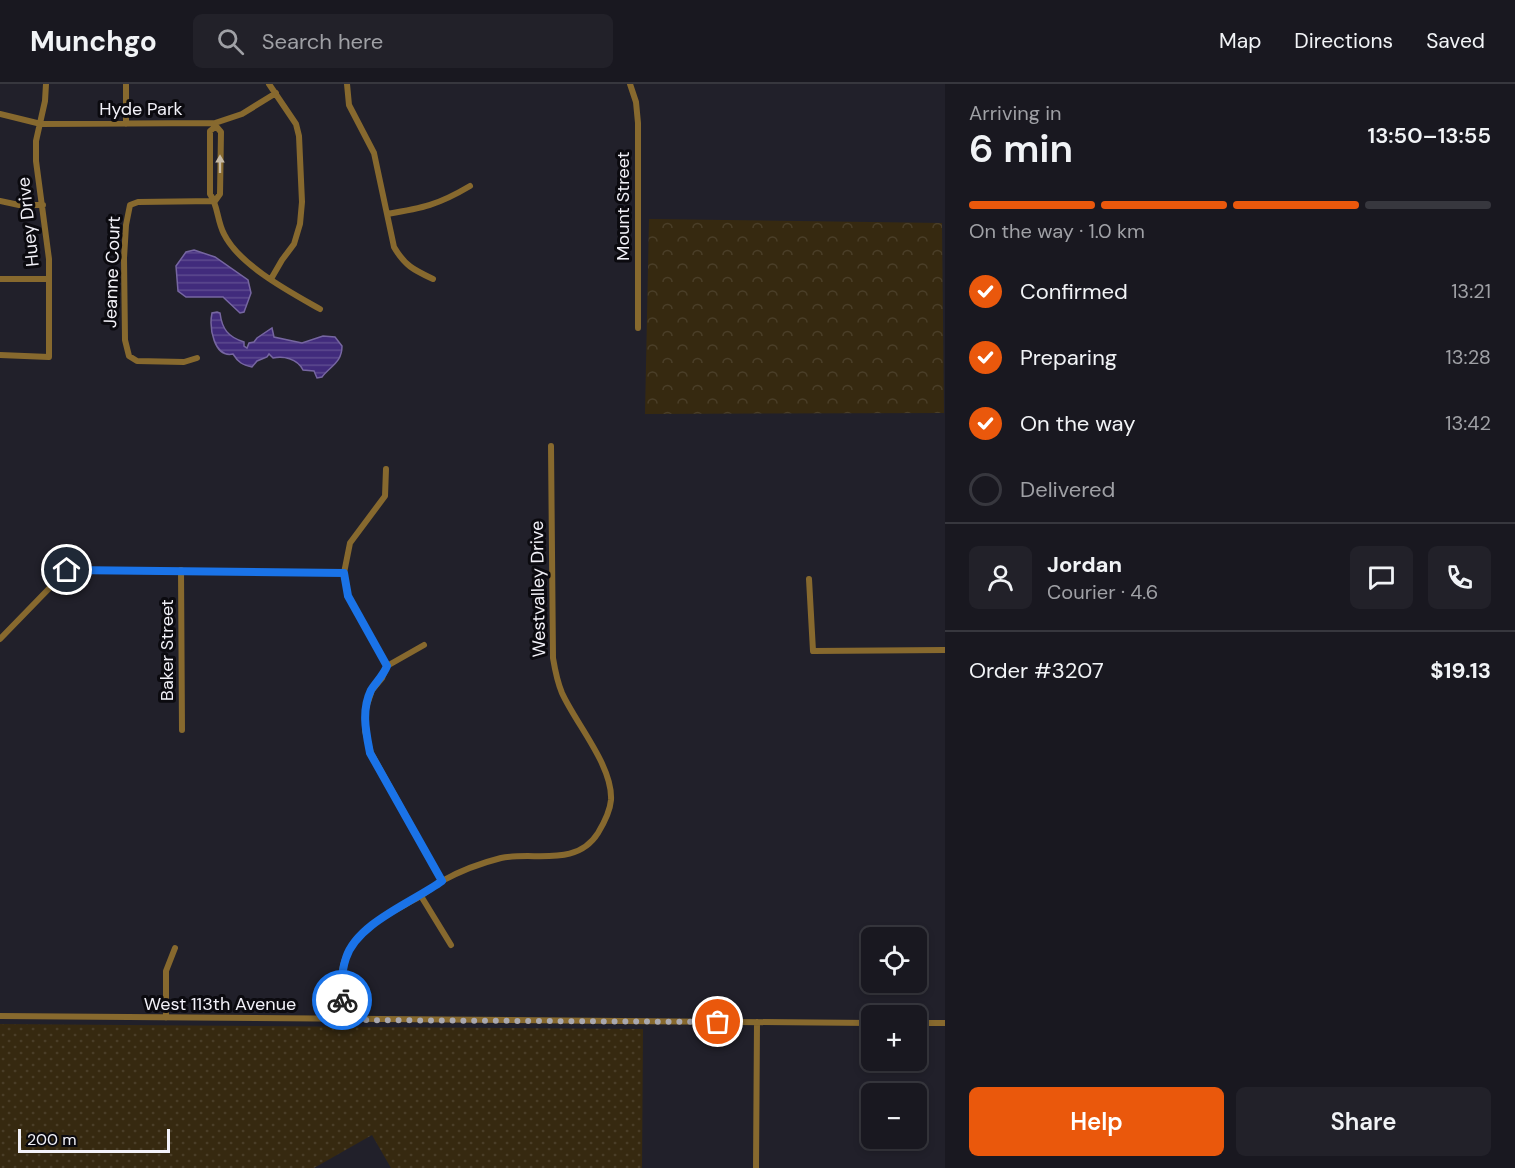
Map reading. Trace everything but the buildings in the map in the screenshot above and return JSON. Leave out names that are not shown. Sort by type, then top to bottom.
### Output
[{"type":"street","name":"Huey Drive","points":[[0,355],[49,357],[49,279],[43,205],[36,161],[36,141],[46,84]]},
{"type":"street","points":[[126,84],[126,124]]},
{"type":"street","points":[[269,84],[298,130],[302,202],[300,224],[294,244],[271,279]]},
{"type":"street","points":[[347,84],[349,105],[374,153],[394,247],[401,260],[410,268],[433,279]]},
{"type":"street","name":"Mount Street","points":[[630,84],[636,102],[638,123],[638,328]]},
{"type":"street","name":"Hyde Park","points":[[0,114],[40,124],[215,125],[242,114],[276,93]]},
{"type":"street","points":[[215,201],[220,194],[220,132],[215,125],[210,131],[210,194],[215,201],[216,218],[231,247],[271,279],[320,309]]},
{"type":"street","points":[[387,214],[425,208],[445,201],[470,186]]},
{"type":"street","points":[[0,201],[19,205],[43,205]]},
{"type":"street","name":"Jeanne Court","points":[[197,358],[184,362],[146,362],[137,361],[129,356],[125,340],[126,225],[130,205],[138,202],[215,201]]},
{"type":"street","points":[[0,279],[49,279]]},
{"type":"street","name":"Westvalley Drive","points":[[343,1020],[341,983],[346,957],[360,936],[379,919],[422,896],[442,881],[484,862],[504,857],[555,857],[585,848],[605,823],[611,801],[610,784],[563,695],[555,674],[552,648],[551,446]]},
{"type":"street","points":[[386,469],[385,496],[350,543],[344,573],[348,596],[387,666]]},
{"type":"street","points":[[0,639],[67,570],[344,573]]},
{"type":"street","name":"Baker Street","points":[[181,570],[182,730]]},
{"type":"street","points":[[809,579],[813,651],[945,650]]},
{"type":"street","points":[[424,645],[387,666],[382,678],[372,690],[365,711],[365,730],[370,753],[442,881]]},
{"type":"street","points":[[422,896],[451,945]]},
{"type":"street","points":[[166,1018],[166,971],[175,948]]},
{"type":"street","name":"West 113th Avenue","points":[[0,1016],[861,1023]]},
{"type":"street","points":[[756,1168],[757,1022]]},
{"type":"street","points":[[927,1023],[945,1023]]},
{"type":"green space","points":[[649,219],[942,223],[944,413],[645,414]]},
{"type":"green space","points":[[0,1024],[643,1029],[642,1168],[391,1168],[372,1135],[314,1168],[0,1168]]},
{"type":"shaded area","points":[[194,250],[215,257],[248,280],[251,293],[244,312],[240,313],[223,297],[186,297],[178,291],[176,266],[186,252]]},
{"type":"shaded area","points":[[212,313],[220,313],[222,324],[227,332],[244,342],[247,348],[249,343],[254,342],[272,328],[274,337],[302,343],[323,336],[335,337],[342,346],[340,356],[322,377],[317,378],[314,371],[303,370],[294,360],[273,358],[269,354],[252,367],[246,365],[233,354],[227,354],[217,347],[212,334],[211,319]]},
{"type":"way so far","points":[[342,1000],[343,1020],[718,1022]]},
{"type":"route","points":[[67,570],[344,573],[348,596],[387,666],[382,678],[372,690],[365,711],[365,730],[370,753],[442,881],[422,896],[379,919],[360,936],[346,957],[341,983],[342,1000]]}]
